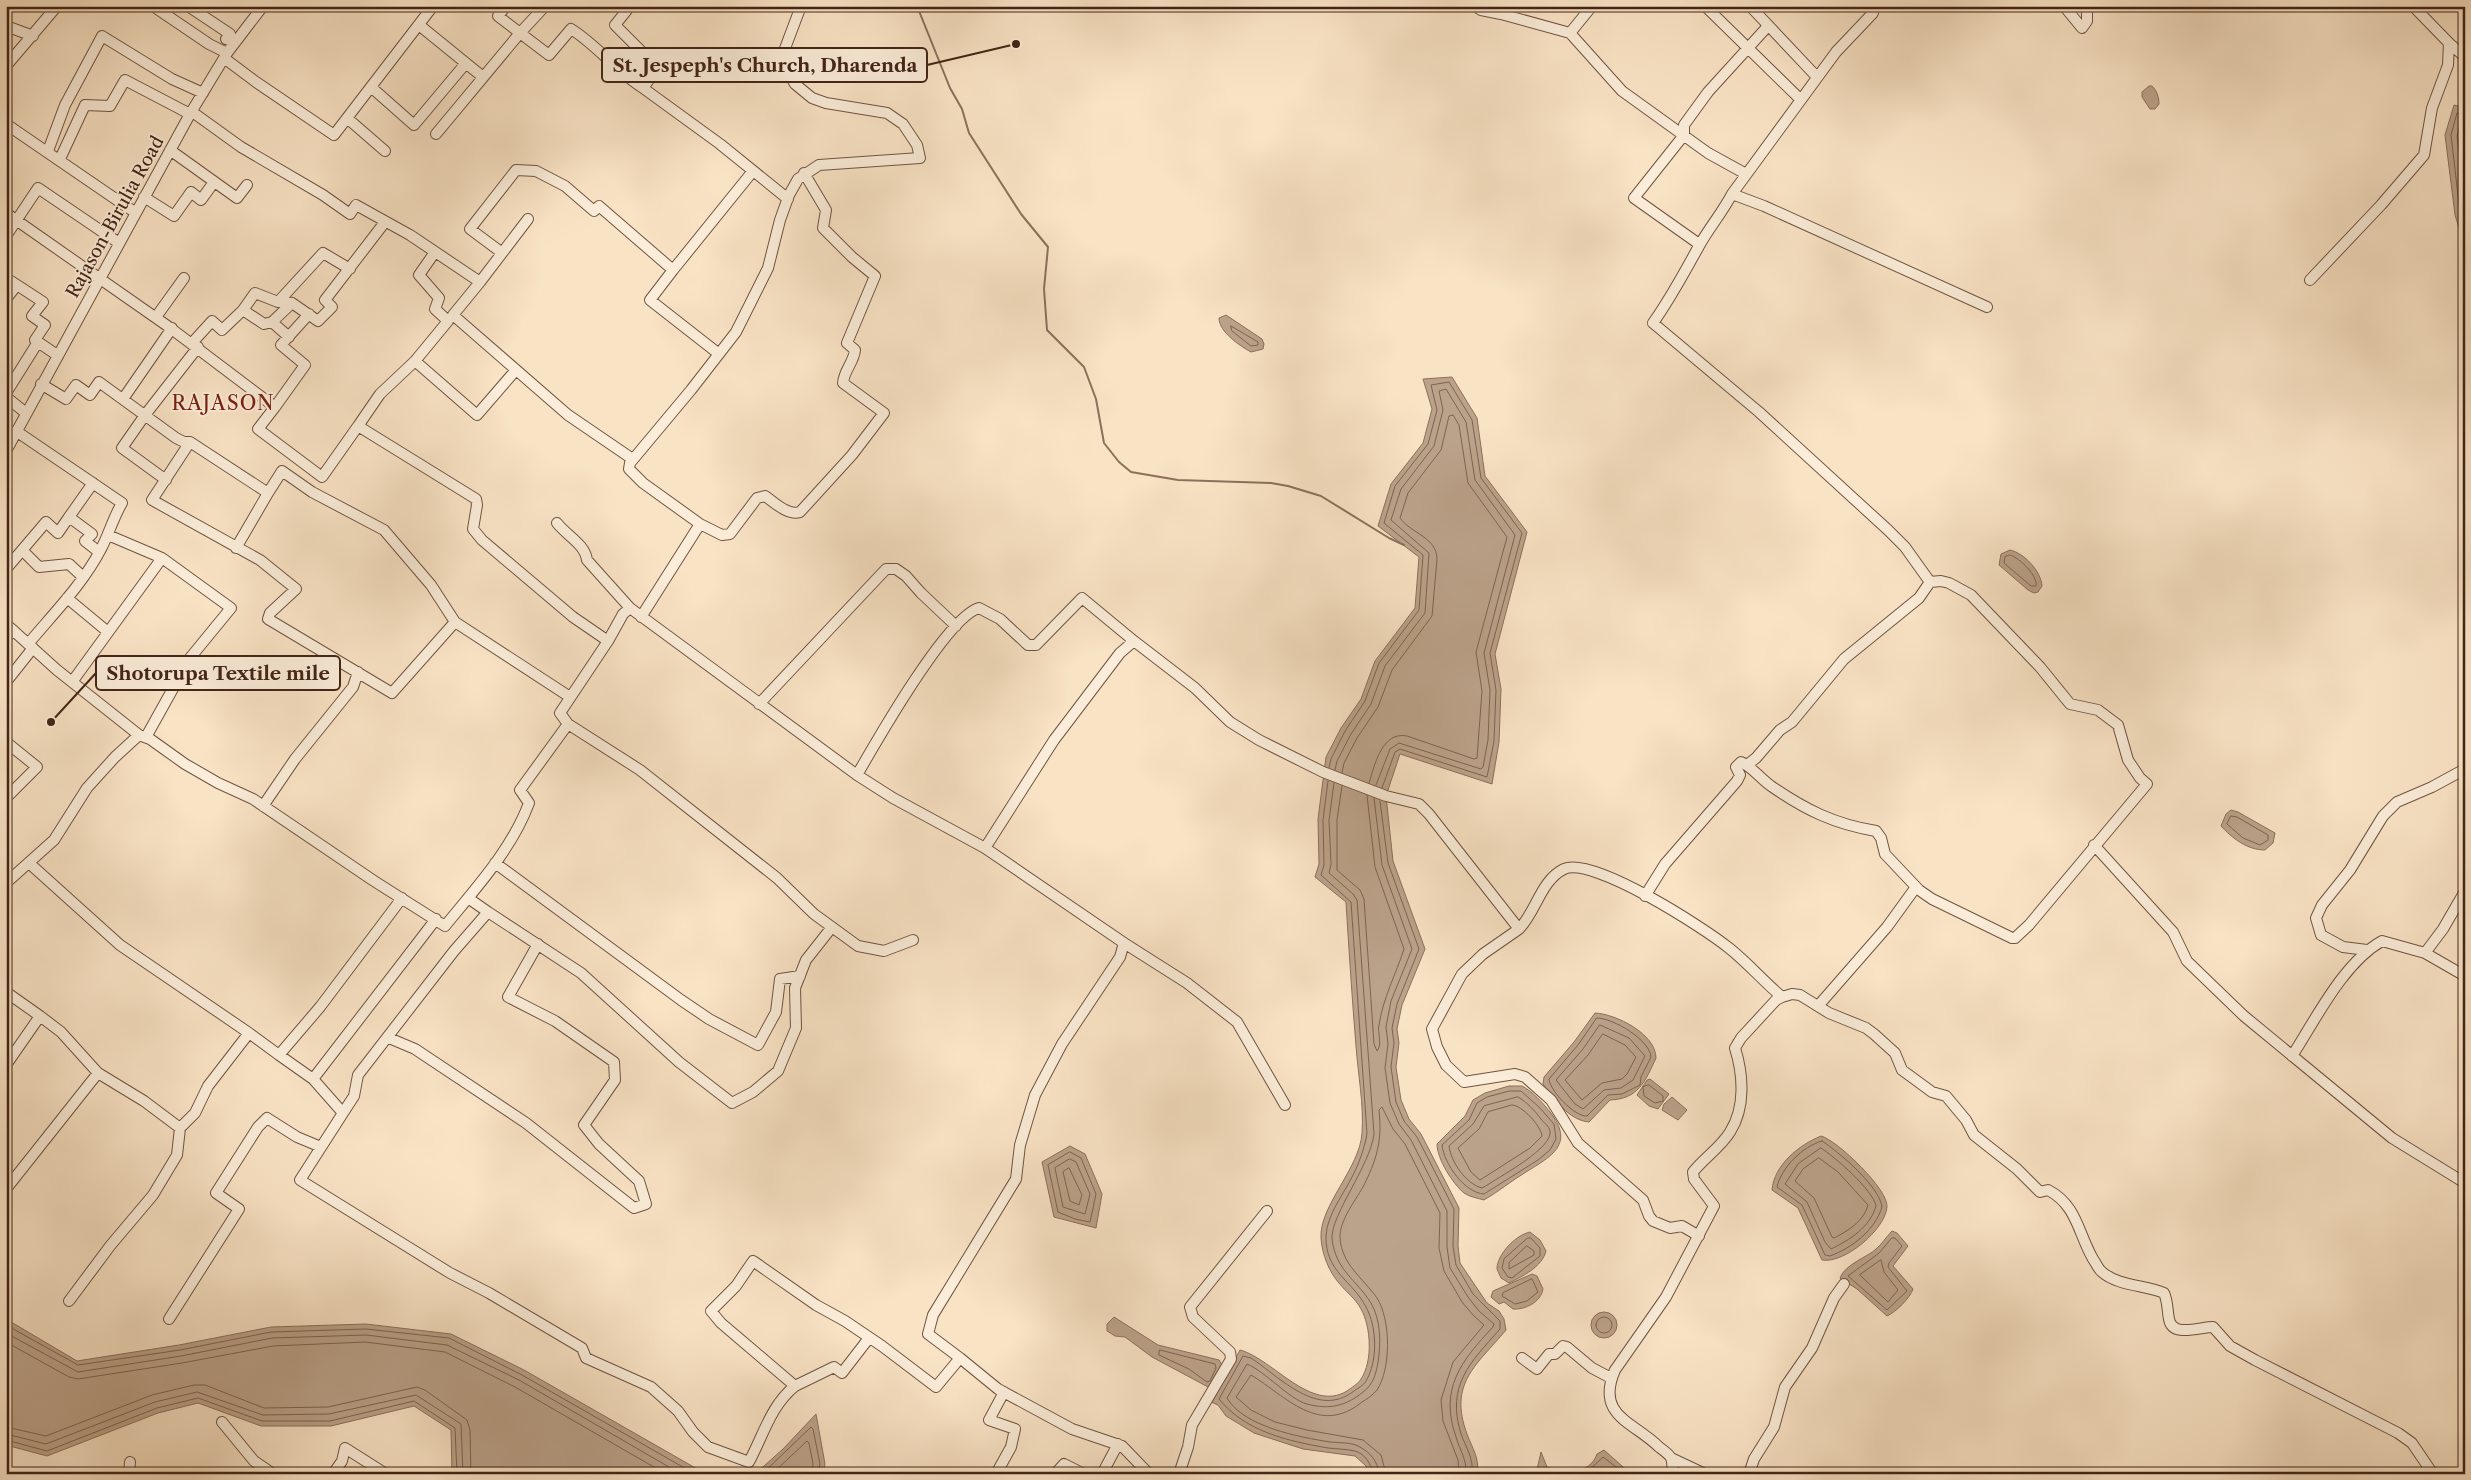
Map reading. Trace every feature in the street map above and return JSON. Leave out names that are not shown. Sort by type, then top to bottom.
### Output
[{"type":"street","points":[[6,66],[57,6]]},
{"type":"street","points":[[153,6],[209,44],[256,82],[334,135],[433,6]]},
{"type":"street","points":[[188,6],[230,34],[226,39],[235,42]]},
{"type":"street","name":"Rajason-Birulia Road","points":[[6,451],[190,112],[225,56],[262,6]]},
{"type":"street","points":[[506,6],[498,16],[549,55],[571,29],[584,37],[606,60],[788,199]]},
{"type":"street","points":[[436,134],[482,77],[544,6]]},
{"type":"street","points":[[624,6],[627,10],[615,25],[654,64],[655,71],[643,88]]},
{"type":"street","points":[[801,6],[781,59],[796,84],[804,93],[826,103],[887,113],[903,124],[917,145],[920,158],[819,165],[804,173],[798,179],[788,199],[768,268],[736,332],[680,403],[631,458],[629,469],[643,483],[700,524],[722,535],[730,534],[757,498],[765,496],[795,514],[800,512],[852,455],[884,413],[842,383],[854,360],[855,350],[847,343],[875,276],[852,257],[823,228],[826,210],[804,173]]},
{"type":"street","points":[[1475,6],[1481,10],[1570,33],[1622,92],[1708,153],[1746,174]]},
{"type":"street","points":[[1570,33],[1592,6]]},
{"type":"street","points":[[1705,6],[1800,99]]},
{"type":"street","points":[[1750,6],[1817,77]]},
{"type":"street","points":[[1873,6],[1873,13],[1855,30],[1817,77],[1732,194],[1719,218],[1700,244],[1671,297],[1653,323],[1760,412],[1888,530],[1905,548],[1930,582]]},
{"type":"street","points":[[2064,6],[2082,28],[2087,21],[2087,6]]},
{"type":"street","points":[[2413,6],[2465,57]]},
{"type":"street","points":[[419,25],[482,77]]},
{"type":"street","points":[[6,26],[33,36]]},
{"type":"street","points":[[1700,244],[1634,198],[1684,135],[1684,125],[1708,92],[1768,26]]},
{"type":"street","points":[[48,151],[64,105],[102,36],[172,79],[202,93]]},
{"type":"street","points":[[2310,280],[2381,205],[2424,155],[2432,108],[2448,65],[2449,43]]},
{"type":"street","points":[[371,87],[414,125],[466,63]]},
{"type":"street","points":[[60,159],[84,105],[110,106],[125,80],[190,112],[241,147],[323,195],[350,214],[356,205],[435,252],[480,282]]},
{"type":"street","points":[[347,118],[385,151]]},
{"type":"street","points":[[6,124],[60,159],[136,213]]},
{"type":"street","points":[[170,150],[237,198],[247,185]]},
{"type":"street","points":[[501,252],[470,229],[516,170],[536,171],[564,186],[594,211],[598,206],[673,270]]},
{"type":"street","points":[[719,354],[650,300],[753,171]]},
{"type":"street","points":[[144,197],[174,216],[191,192],[201,200],[214,182]]},
{"type":"street","points":[[6,236],[38,188],[120,243]]},
{"type":"street","points":[[1732,194],[1764,206],[1987,307]]},
{"type":"street","points":[[6,213],[172,328],[275,407]]},
{"type":"street","points":[[312,492],[380,394],[415,361],[480,282],[528,219]]},
{"type":"street","points":[[166,480],[122,448],[212,321],[222,330],[243,310],[255,293],[278,302],[292,303],[318,321],[332,307],[325,300],[385,222]]},
{"type":"street","points":[[435,252],[419,275],[439,298],[435,309],[451,318],[568,416],[631,458]]},
{"type":"street","points":[[278,302],[322,253],[350,269]]},
{"type":"street","points":[[6,278],[43,302],[32,316],[45,326],[35,340],[57,354]]},
{"type":"street","points":[[156,317],[184,278]]},
{"type":"street","points":[[6,298],[16,285]]},
{"type":"street","points":[[243,310],[264,324],[272,322],[292,303]]},
{"type":"street","points":[[309,314],[281,345],[305,365],[258,429],[322,477]]},
{"type":"street","points":[[272,322],[289,337]]},
{"type":"street","points":[[123,399],[172,328]]},
{"type":"street","points":[[26,413],[6,395],[38,342]]},
{"type":"street","points":[[415,361],[477,415],[514,371]]},
{"type":"street","points":[[41,384],[66,399],[76,385],[90,395],[99,382],[176,438],[184,442],[190,442],[268,493]]},
{"type":"street","points":[[358,426],[476,499],[477,505],[473,529],[482,540],[573,617],[608,641]]},
{"type":"street","points":[[6,682],[30,646],[100,552],[113,518],[122,504],[16,431]]},
{"type":"street","points":[[190,442],[152,500],[260,560],[295,587],[293,594],[270,613],[268,619],[392,693],[455,622]]},
{"type":"street","points":[[236,548],[282,472],[312,492],[384,530],[431,585],[455,622],[570,697]]},
{"type":"street","points":[[6,568],[46,522],[58,533],[93,483]]},
{"type":"street","points":[[69,517],[92,534],[85,542],[100,552]]},
{"type":"street","points":[[557,523],[577,542],[586,553],[586,560],[630,608],[759,704],[857,775],[893,798],[985,848],[1187,984],[1237,1022],[1285,1106]]},
{"type":"street","points":[[641,617],[700,524]]},
{"type":"street","points":[[6,883],[54,840],[98,776],[115,757],[142,736],[190,658],[230,608],[162,558],[108,535]]},
{"type":"street","points":[[22,550],[39,567],[69,564],[83,576]]},
{"type":"street","points":[[72,682],[162,558]]},
{"type":"street","points":[[759,704],[886,569],[896,569],[906,576],[956,626]]},
{"type":"street","points":[[1644,896],[1660,869],[1737,781],[1740,775],[1736,767],[1740,762],[1747,764],[1769,784],[1820,816],[1852,826],[1876,830],[1881,838],[1885,854],[1916,887],[1932,899],[2015,938],[2029,925],[2094,844],[2147,784],[2140,778],[2128,760],[2118,726],[2098,710],[2070,704],[2040,667],[1970,595],[1949,583],[1941,581],[1930,582]]},
{"type":"street","points":[[1747,764],[1756,758],[1780,730],[1792,722],[1844,659],[1919,598],[1930,582]]},
{"type":"street","points":[[67,598],[108,632]]},
{"type":"street","points":[[857,775],[896,708],[956,626],[968,614],[979,608],[1000,619],[1028,645],[1036,645],[1082,598],[1194,688],[1230,722],[1259,740],[1323,772],[1367,789],[1419,804],[1430,814],[1519,928]]},
{"type":"street","points":[[630,608],[623,614],[608,641],[560,714],[568,724],[640,770],[777,878],[814,914],[858,946],[884,951],[913,940]]},
{"type":"street","points":[[8,631],[30,646],[72,682],[142,736],[194,769],[263,806],[445,926],[495,863],[524,818],[529,803],[520,790],[568,724]]},
{"type":"street","points":[[985,848],[1054,740],[1120,653],[1128,644],[1134,641]]},
{"type":"street","points":[[263,806],[295,759],[353,687],[358,672]]},
{"type":"street","points":[[6,742],[37,767],[6,798]]},
{"type":"street","points":[[2367,950],[2343,947],[2321,935],[2316,918],[2322,905],[2350,870],[2383,816],[2397,802],[2432,787],[2465,769]]},
{"type":"street","points":[[2094,844],[2173,932],[2187,961],[2244,1016],[2392,1138],[2465,1183]]},
{"type":"street","points":[[29,863],[120,945],[313,1079],[343,1113]]},
{"type":"street","points":[[495,863],[681,1000],[709,1019],[758,1045],[776,1012],[780,979],[800,976]]},
{"type":"street","points":[[1699,1236],[1682,1226],[1670,1228],[1653,1221],[1649,1216],[1644,1200],[1578,1143],[1551,1100],[1525,1077],[1515,1074],[1464,1082],[1456,1077],[1437,1047],[1432,1029],[1462,974],[1483,954],[1528,920],[1542,891],[1560,871],[1573,867],[1605,875],[1678,912],[1713,935],[1740,957],[1782,997]]},
{"type":"street","points":[[1818,1006],[1887,926],[1916,887]]},
{"type":"street","points":[[2425,953],[2443,928],[2465,891]]},
{"type":"street","points":[[279,1055],[320,1007],[402,898]]},
{"type":"street","points":[[468,898],[581,973],[679,1062],[732,1103],[753,1092],[778,1072],[796,1028],[795,988],[806,960],[832,927]]},
{"type":"street","points":[[488,912],[454,951],[389,1038],[358,1075],[354,1096],[300,1180],[450,1273],[489,1293],[582,1348],[586,1358],[651,1387],[678,1411],[692,1432],[708,1447],[749,1462],[769,1419],[783,1396],[795,1386],[834,1367],[842,1372],[869,1338]]},
{"type":"street","points":[[313,1079],[436,919]]},
{"type":"street","points":[[2292,1056],[2340,981],[2367,950],[2382,941],[2425,953],[2465,976]]},
{"type":"street","points":[[1124,943],[1120,957],[1062,1044],[1035,1095],[1020,1144],[1016,1179],[933,1314],[928,1334],[1004,1392],[1072,1429],[1122,1446],[1149,1474]]},
{"type":"street","points":[[389,1038],[415,1049],[526,1123],[634,1208],[646,1204],[638,1181],[599,1144],[584,1125],[615,1080],[614,1062],[555,1021],[508,997],[538,944]]},
{"type":"street","points":[[6,992],[61,1032],[98,1073],[144,1100],[180,1128]]},
{"type":"street","points":[[1705,1474],[1671,1458],[1651,1439],[1622,1421],[1614,1411],[1609,1390],[1611,1378],[1614,1370],[1666,1297],[1715,1204],[1694,1179],[1693,1172],[1730,1132],[1737,1119],[1743,1088],[1735,1048],[1741,1038],[1776,1000],[1792,994],[1800,995],[1841,1019],[1866,1028],[1880,1039],[1895,1053],[1902,1070],[1924,1087],[1932,1092],[1942,1094],[1953,1103],[1966,1120],[1974,1135],[2016,1169],[2040,1192],[2048,1190],[2066,1203],[2074,1213],[2091,1254],[2101,1272],[2115,1279],[2164,1293],[2168,1303],[2169,1322],[2175,1329],[2183,1332],[2200,1327],[2213,1328],[2230,1346],[2398,1433],[2412,1443],[2433,1474]]},
{"type":"street","points":[[6,1065],[40,1016]]},
{"type":"street","points":[[69,1301],[110,1246],[153,1195],[178,1156],[180,1128],[195,1113],[208,1086],[249,1033]]},
{"type":"street","points":[[6,1189],[98,1073]]},
{"type":"street","points":[[169,1319],[239,1209],[216,1193],[258,1127],[267,1118],[297,1136],[321,1147]]},
{"type":"street","points":[[1179,1474],[1188,1447],[1192,1425],[1231,1359],[1230,1352],[1193,1317],[1190,1307],[1267,1211]]},
{"type":"street","points":[[795,1386],[721,1323],[712,1311],[736,1286],[753,1261],[816,1305],[869,1338],[936,1387],[960,1358]]},
{"type":"street","points":[[1749,1474],[1754,1459],[1774,1427],[1785,1387],[1812,1348],[1834,1298],[1844,1284]]},
{"type":"street","points":[[1522,1358],[1537,1368],[1549,1354],[1555,1354],[1563,1346],[1592,1368],[1611,1378]]},
{"type":"street","points":[[996,1474],[1010,1447],[1014,1429],[988,1420],[1004,1392]]},
{"type":"street","points":[[222,1422],[254,1462],[273,1474]]},
{"type":"street","points":[[1102,1474],[1118,1444]]},
{"type":"street","points":[[334,1474],[342,1461],[345,1448],[386,1474]]},
{"type":"street","points":[[1671,1458],[1673,1474]]},
{"type":"street","points":[[129,1474],[130,1462]]},
{"type":"street","points":[[1056,1474],[1064,1464],[1084,1474]]},
{"type":"water","points":[[2149,86],[2154,88],[2158,97],[2159,104],[2155,109],[2150,109],[2142,97],[2142,92]]},
{"type":"water","points":[[2454,105],[2465,108],[2465,247],[2455,215],[2445,135]]},
{"type":"water","points":[[1226,315],[1262,339],[1263,349],[1251,352],[1231,338],[1220,323],[1219,318]]},
{"type":"water","points":[[1452,377],[1477,418],[1485,476],[1527,532],[1495,654],[1501,689],[1499,742],[1492,784],[1400,754],[1386,796],[1393,861],[1425,949],[1402,1005],[1397,1029],[1399,1043],[1396,1067],[1401,1100],[1409,1119],[1421,1134],[1459,1208],[1458,1246],[1460,1263],[1487,1303],[1499,1311],[1504,1319],[1506,1330],[1476,1365],[1468,1376],[1463,1388],[1461,1401],[1462,1416],[1475,1453],[1478,1468],[1477,1474],[1368,1474],[1366,1466],[1355,1456],[1303,1449],[1254,1433],[1226,1416],[1218,1405],[1211,1402],[1240,1350],[1253,1355],[1306,1390],[1320,1395],[1333,1396],[1347,1391],[1360,1381],[1365,1372],[1369,1354],[1367,1325],[1361,1309],[1332,1274],[1324,1256],[1321,1238],[1326,1213],[1348,1173],[1360,1146],[1362,1101],[1353,1010],[1346,902],[1315,877],[1319,864],[1318,819],[1326,757],[1341,728],[1361,699],[1375,661],[1415,608],[1419,557],[1378,526],[1391,484],[1423,443],[1432,409],[1423,379]]},
{"type":"water","points":[[2010,550],[2026,559],[2039,574],[2042,586],[2038,592],[2034,593],[2028,590],[1999,565],[2001,554]]},
{"type":"water","points":[[2231,810],[2275,833],[2273,843],[2265,850],[2246,846],[2235,839],[2221,826],[2226,814]]},
{"type":"water","points":[[1595,1013],[1624,1021],[1642,1033],[1654,1049],[1656,1058],[1644,1082],[1634,1093],[1620,1099],[1610,1100],[1589,1122],[1568,1113],[1543,1084],[1544,1077],[1574,1042]]},
{"type":"water","points":[[1650,1079],[1669,1094],[1658,1109],[1649,1106],[1637,1095],[1647,1080]]},
{"type":"water","points":[[1509,1086],[1522,1086],[1541,1101],[1557,1123],[1560,1141],[1552,1154],[1484,1200],[1464,1193],[1460,1189],[1443,1164],[1437,1144],[1465,1116],[1473,1100],[1485,1093]]},
{"type":"water","points":[[1672,1097],[1687,1110],[1678,1120],[1662,1110],[1664,1104]]},
{"type":"water","points":[[1821,1136],[1838,1146],[1861,1167],[1880,1189],[1887,1207],[1885,1216],[1879,1226],[1862,1244],[1841,1257],[1831,1260],[1822,1260],[1798,1208],[1772,1190],[1777,1172],[1789,1157],[1796,1150]]},
{"type":"water","points":[[1070,1146],[1085,1154],[1102,1194],[1096,1228],[1054,1217],[1042,1162]]},
{"type":"water","points":[[1892,1231],[1897,1233],[1908,1246],[1893,1266],[1913,1289],[1902,1304],[1887,1316],[1857,1289],[1840,1278],[1851,1265],[1876,1249]]},
{"type":"water","points":[[1530,1232],[1540,1240],[1546,1251],[1544,1257],[1531,1270],[1509,1283],[1501,1278],[1497,1269],[1500,1257],[1513,1241]]},
{"type":"water","points":[[1532,1274],[1537,1276],[1543,1289],[1542,1294],[1532,1304],[1513,1309],[1504,1302],[1499,1304],[1491,1297],[1493,1291]]},
{"type":"water","points":[[1604,1312],[1613,1316],[1617,1325],[1613,1334],[1604,1338],[1595,1334],[1591,1325],[1595,1316]]},
{"type":"water","points":[[1114,1317],[1158,1345],[1219,1360],[1222,1365],[1210,1388],[1152,1357],[1125,1337],[1115,1336],[1107,1331],[1107,1324]]},
{"type":"water","points":[[6,1319],[77,1361],[179,1345],[271,1327],[366,1324],[451,1334],[524,1370],[706,1474],[452,1474],[451,1430],[414,1406],[331,1426],[261,1426],[198,1403],[158,1413],[47,1456],[6,1445]]},
{"type":"water","points":[[816,1414],[825,1464],[823,1474],[755,1474],[783,1449]]},
{"type":"water","points":[[1604,1450],[1631,1474],[1536,1474],[1541,1452],[1547,1467],[1568,1472],[1588,1466],[1597,1454]]},
{"type":"waterway","points":[[917,6],[950,88],[962,109],[969,133],[1021,214],[1048,247],[1044,289],[1047,330],[1084,367],[1096,399],[1104,443],[1119,462],[1131,472],[1178,480],[1271,483],[1288,486],[1321,496],[1389,538],[1404,545]]},
{"type":"place","name":"St. Jespeph's Church, Dharenda","points":[[1016,44]]},
{"type":"place","name":"Shotorupa Textile mile","points":[[51,722]]},
{"type":"district","name":"RAJASON","points":[[223,403]]}]
